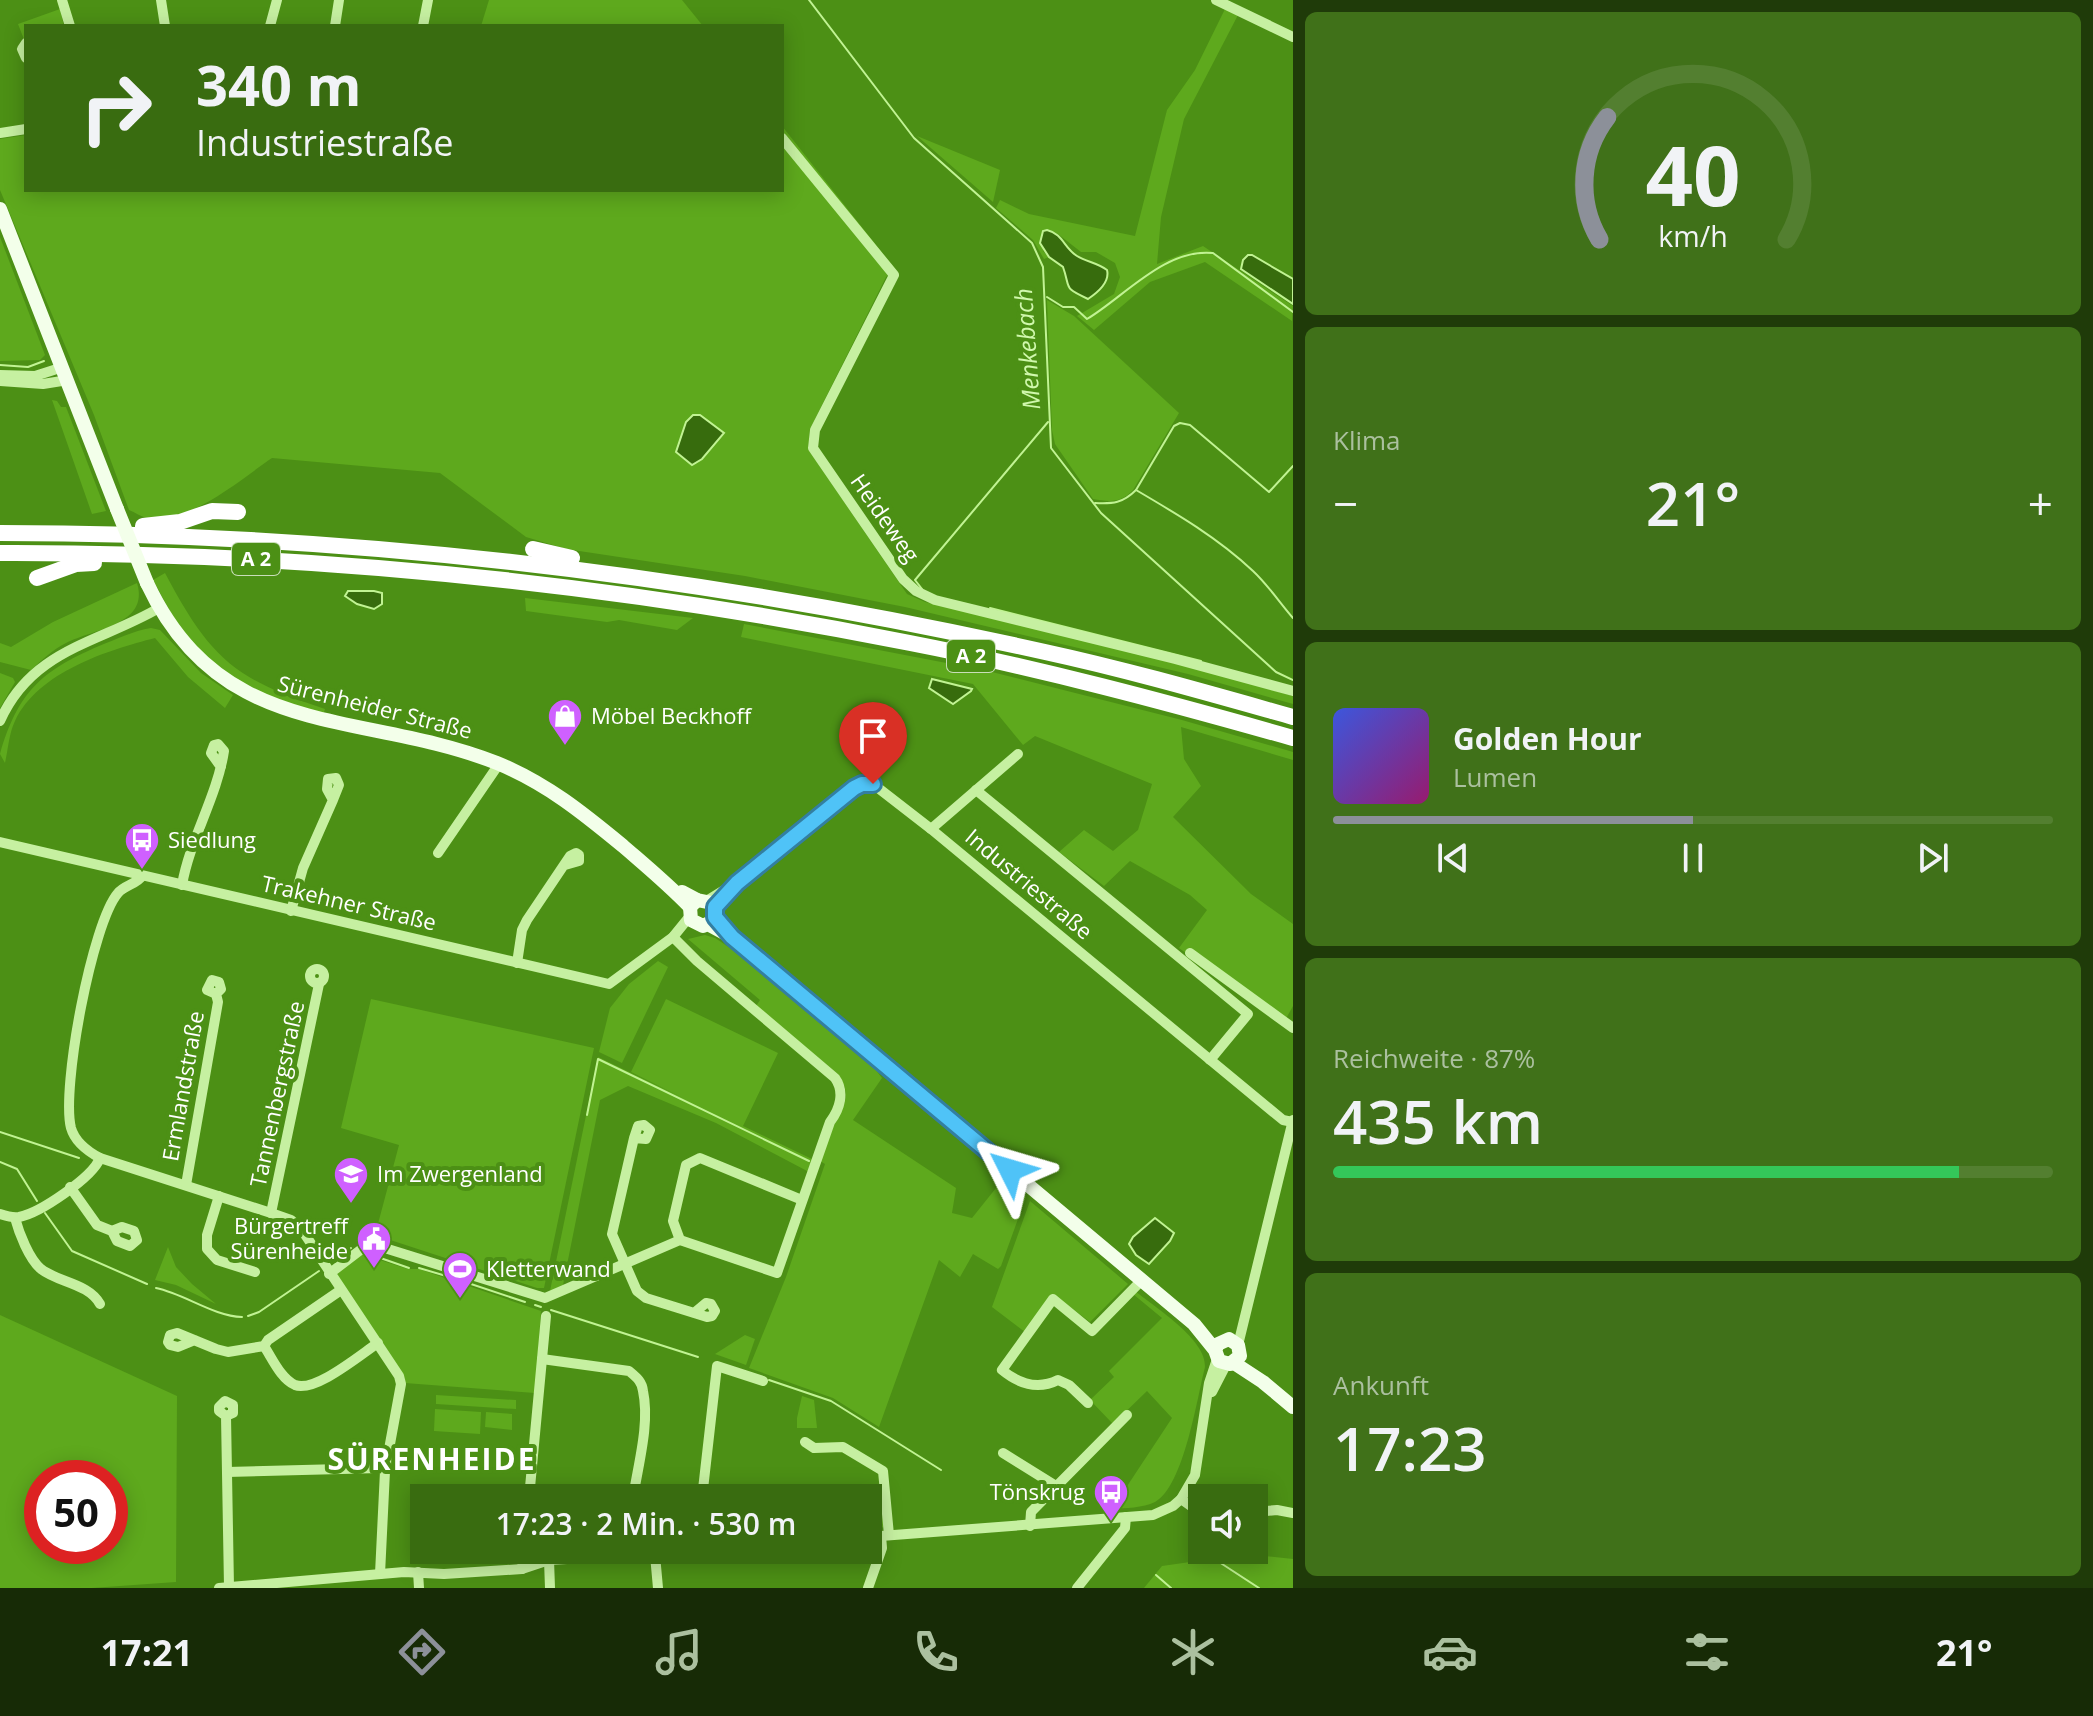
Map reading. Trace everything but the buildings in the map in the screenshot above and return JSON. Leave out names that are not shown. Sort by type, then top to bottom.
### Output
[{"type":"highway","points":[[102,534],[109,525],[160,526],[212,511],[238,512]]},
{"type":"highway","name":"A 2","points":[[0,533],[102,534],[349,546],[481,557],[609,573],[795,601],[916,624],[1088,662],[1293,717]]},
{"type":"highway","points":[[533,549],[599,563],[609,573]]},
{"type":"highway","name":"A 2","points":[[0,553],[169,555],[343,565],[645,597],[880,637],[992,660],[1293,738]]},
{"type":"highway","points":[[37,578],[76,564],[156,563],[169,555]]},
{"type":"main road","name":"Sürenheider Straße","points":[[0,209],[147,583],[159,608],[183,642],[207,666],[234,686],[271,705],[316,719],[447,747],[499,764],[558,794],[1293,1407]]},
{"type":"street","points":[[62,0],[69,24]]},
{"type":"street","points":[[161,0],[165,24]]},
{"type":"street","points":[[271,24],[277,0]]},
{"type":"street","points":[[335,24],[339,0]]},
{"type":"street","points":[[423,24],[428,0]]},
{"type":"street","points":[[1216,0],[1293,37]]},
{"type":"street","points":[[0,133],[24,129]]},
{"type":"street","name":"Heideweg","points":[[784,140],[894,275],[815,430],[813,448],[903,579],[916,591],[935,600],[1293,691]]},
{"type":"street","points":[[0,378],[43,384],[65,374]]},
{"type":"street","points":[[0,721],[26,680],[59,654],[159,608]]},
{"type":"street","points":[[931,829],[1018,754]]},
{"type":"street","points":[[438,853],[499,764]]},
{"type":"street","points":[[182,885],[185,866],[221,767]]},
{"type":"street","name":"Industriestraße","points":[[703,912],[854,788],[862,784],[880,788],[1283,1120],[1293,1121]]},
{"type":"street","points":[[976,790],[1248,1014],[1210,1060]]},
{"type":"street","points":[[291,911],[303,868],[333,800]]},
{"type":"street","name":"Trakehner Straße","points":[[0,842],[609,984],[703,912]]},
{"type":"street","points":[[517,963],[522,930],[565,865]]},
{"type":"street","points":[[117,870],[118,892],[102,928],[81,1006],[74,1046],[69,1116],[73,1133],[79,1143],[100,1158],[271,1213],[298,1226],[378,1343],[401,1384],[385,1471],[380,1574]]},
{"type":"street","points":[[118,892],[142,876]]},
{"type":"street","points":[[329,1274],[363,1248],[375,1245],[545,1298],[680,1240],[777,1273],[830,1122],[839,1108],[841,1087],[835,1078],[697,961],[674,937]]},
{"type":"street","points":[[1190,953],[1293,1028]]},
{"type":"street","name":"Tannenbergstraße","points":[[271,1213],[319,984]]},
{"type":"street","name":"Ermlandstraße","points":[[186,1185],[218,1002],[216,994]]},
{"type":"street","points":[[882,1536],[1153,1515],[1181,1499],[1195,1475],[1209,1383],[1228,1352],[1247,1310],[1293,1121]]},
{"type":"street","points":[[634,1138],[612,1234],[637,1291],[646,1298],[694,1313]]},
{"type":"street","points":[[0,1214],[15,1218],[39,1209],[92,1173],[100,1158]]},
{"type":"street","points":[[680,1240],[673,1221],[686,1165],[693,1160],[700,1158],[710,1161],[755,1183],[802,1200]]},
{"type":"street","points":[[70,1187],[97,1225],[112,1231]]},
{"type":"street","points":[[219,1196],[207,1235],[207,1249],[217,1260],[255,1272]]},
{"type":"street","points":[[15,1218],[35,1263],[52,1275],[94,1294],[100,1304]]},
{"type":"street","points":[[1088,1403],[1069,1385],[1058,1380],[1043,1387],[1031,1385],[1013,1379],[1002,1370],[1053,1299],[1092,1331],[1142,1280]]},
{"type":"street","points":[[195,1340],[228,1352],[264,1346],[268,1340],[341,1290]]},
{"type":"street","points":[[530,1484],[546,1316]]},
{"type":"street","points":[[264,1346],[285,1378],[294,1385],[303,1386],[324,1379],[378,1343]]},
{"type":"street","points":[[542,1359],[629,1371],[639,1379],[643,1390],[644,1422],[635,1484]]},
{"type":"street","points":[[704,1484],[717,1366],[763,1381]]},
{"type":"street","points":[[1030,1526],[1031,1512],[1127,1415]]},
{"type":"street","points":[[226,1416],[229,1587]]},
{"type":"street","points":[[805,1442],[814,1448],[843,1447],[883,1471],[885,1536],[868,1588]]},
{"type":"street","points":[[1003,1453],[1056,1486]]},
{"type":"street","points":[[227,1472],[380,1468],[385,1471]]},
{"type":"street","points":[[1181,1499],[1188,1504]]},
{"type":"street","points":[[1268,1511],[1293,1513]]},
{"type":"street","points":[[1077,1588],[1125,1528],[1126,1517]]},
{"type":"street","points":[[522,1569],[523,1564]]},
{"type":"street","points":[[219,1588],[380,1574],[522,1569],[537,1564]]},
{"type":"street","points":[[549,1564],[550,1588]]},
{"type":"street","points":[[656,1564],[658,1588]]},
{"type":"street","points":[[418,1572],[419,1588]]},
{"type":"shaded area","points":[[489,0],[682,0],[701,24],[482,24]]},
{"type":"shaded area","points":[[60,9],[64,24],[24,24],[24,39],[18,24]]},
{"type":"shaded area","points":[[1225,9],[1238,15],[1184,119],[1161,217],[1157,264],[1203,246],[1293,306],[1292,321],[1205,262],[1150,282],[1094,330],[1077,316],[1114,294],[1120,277],[1115,263],[1096,252],[1081,252],[1058,234],[1043,251],[1049,257],[1044,259],[1033,240],[996,208],[1000,200],[1029,214],[1135,236],[1167,110],[1195,70]]},
{"type":"shaded area","points":[[784,129],[895,269],[886,277],[810,429],[808,449],[907,594],[925,602],[1174,662],[1293,696],[1293,704],[1188,674],[905,607],[745,576],[566,549],[526,537],[440,473],[272,458],[196,508],[163,519],[142,517],[129,510],[94,415],[0,190],[0,139],[24,135],[24,192],[784,192]]},
{"type":"shaded area","points":[[917,136],[1000,170],[993,202]]},
{"type":"shaded area","points":[[1043,231],[1057,235],[1077,256],[1107,270],[1105,283],[1088,299],[1071,289],[1063,267],[1049,257],[1040,243]]},
{"type":"shaded area","points":[[0,237],[45,355],[40,360],[0,361]]},
{"type":"shaded area","points":[[1248,255],[1293,279],[1293,304],[1241,269]]},
{"type":"shaded area","points":[[1047,300],[1074,316],[1179,413],[1133,490],[1120,499],[1093,499],[1055,444]]},
{"type":"shaded area","points":[[52,400],[66,407],[106,511],[92,514]]},
{"type":"shaded area","points":[[693,415],[700,415],[724,433],[702,459],[692,465],[676,452],[686,422]]},
{"type":"shaded area","points":[[165,573],[196,626],[228,662],[268,687],[325,709],[323,715],[250,687],[202,653],[179,625],[153,580]]},
{"type":"shaded area","points":[[137,583],[139,597],[135,608],[116,624],[66,643],[31,670],[0,662],[0,643],[11,647],[53,622]]},
{"type":"shaded area","points":[[348,591],[382,593],[382,604],[374,609],[357,604],[345,596]]},
{"type":"shaded area","points":[[525,598],[693,618],[677,630],[619,620],[607,622],[526,611]]},
{"type":"shaded area","points":[[744,624],[988,671],[1182,720],[1293,752],[1293,760],[1181,727],[1184,759],[1201,786],[1173,817],[1251,894],[1293,924],[1293,1006],[1283,1024],[1179,948],[1207,910],[1190,895],[1130,861],[1104,886],[1059,852],[1084,830],[1113,851],[1138,830],[1152,784],[1035,736],[1023,745],[973,684],[741,637]]},
{"type":"shaded area","points":[[151,628],[160,630],[201,673],[233,695],[225,708],[188,677],[155,638],[96,657],[57,676],[40,689],[15,721],[5,763],[0,754],[7,733],[15,714],[34,686],[79,655]]},
{"type":"shaded area","points":[[0,673],[13,678],[15,682],[0,708]]},
{"type":"shaded area","points":[[932,679],[972,689],[953,704],[929,688]]},
{"type":"shaded area","points":[[705,935],[741,955],[873,1066],[882,1078],[853,1120],[956,1188],[952,1213],[972,1218],[1004,1178],[1026,1197],[998,1269],[973,1254],[960,1277],[939,1260],[879,1427],[833,1398],[749,1368],[786,1277],[825,1164],[820,1161],[846,1096],[838,1074],[756,1006],[760,1000],[688,939]]},
{"type":"shaded area","points":[[658,961],[668,967],[622,1063],[599,1052],[610,1008],[629,984]]},
{"type":"shaded area","points":[[371,999],[594,1048],[544,1288],[375,1235],[399,1145],[341,1128]]},
{"type":"shaded area","points":[[666,999],[778,1053],[743,1126],[814,1160],[809,1172],[716,1123],[628,1086],[600,1100],[563,1285],[550,1291],[598,1057],[685,1099],[631,1072]]},
{"type":"shaded area","points":[[1030,1201],[1128,1284],[1090,1322],[1053,1294],[1025,1332],[992,1307]]},
{"type":"shaded area","points":[[1155,1218],[1174,1233],[1149,1264],[1136,1255],[1129,1244]]},
{"type":"shaded area","points":[[168,1247],[176,1267],[216,1304],[176,1285],[155,1280]]},
{"type":"shaded area","points":[[361,1254],[408,1269],[419,1269],[541,1311],[535,1393],[405,1383],[404,1376],[337,1277],[338,1272]]},
{"type":"shaded area","points":[[1135,1291],[1189,1336],[1198,1346],[1205,1367],[1181,1460],[1165,1493],[1150,1504],[1112,1509],[1172,1418],[1147,1391],[1113,1424],[1090,1400],[1114,1377],[1109,1371],[1162,1318],[1133,1294]]},
{"type":"shaded area","points":[[0,1315],[177,1396],[176,1582],[92,1588],[0,1588]]},
{"type":"shaded area","points":[[745,1335],[755,1339],[746,1365],[715,1354]]},
{"type":"shaded area","points":[[436,1395],[516,1400],[516,1409],[436,1404]]},
{"type":"shaded area","points":[[802,1396],[814,1400],[817,1428],[797,1428]]},
{"type":"shaded area","points":[[435,1409],[481,1412],[480,1434],[434,1431]]},
{"type":"shaded area","points":[[486,1412],[512,1414],[512,1430],[485,1427]]},
{"type":"shaded area","points":[[882,1495],[886,1527],[882,1527]]},
{"type":"shaded area","points":[[1268,1556],[1293,1559],[1293,1588],[1144,1588],[1162,1566],[1188,1562],[1268,1564]]},
{"type":"waterway","name":"Menkebach","points":[[809,0],[914,138],[1032,243],[1043,267],[1051,448],[1101,513],[1276,672],[1293,680]]},
{"type":"waterway","points":[[1047,297],[1063,307],[1074,307],[1087,319],[1162,266],[1195,253],[1213,253],[1293,312]]},
{"type":"waterway","points":[[0,365],[28,367],[44,361]]},
{"type":"waterway","points":[[922,589],[915,580],[1048,422]]},
{"type":"waterway","points":[[1136,490],[1174,426],[1180,423],[1190,425],[1269,492],[1293,466]]},
{"type":"waterway","points":[[1095,503],[1117,502],[1136,490],[1197,527],[1240,559],[1264,582],[1293,618]]},
{"type":"waterway","points":[[990,608],[1201,661]]},
{"type":"waterway","points":[[587,1115],[598,1059],[809,1161]]},
{"type":"waterway","points":[[0,1132],[79,1158]]},
{"type":"waterway","points":[[0,1162],[17,1169],[37,1201]]},
{"type":"waterway","points":[[45,1213],[72,1251],[147,1284]]},
{"type":"waterway","points":[[333,1261],[351,1248]]},
{"type":"waterway","points":[[369,1254],[409,1268]]},
{"type":"waterway","points":[[419,1268],[453,1278]]},
{"type":"waterway","points":[[248,1316],[259,1312],[319,1271]]},
{"type":"waterway","points":[[459,1280],[525,1302]]},
{"type":"waterway","points":[[156,1288],[220,1313],[242,1317]]},
{"type":"waterway","points":[[535,1305],[541,1307]]},
{"type":"waterway","points":[[551,1310],[698,1357]]},
{"type":"waterway","points":[[769,1380],[831,1401],[941,1470]]},
{"type":"waterway","points":[[1222,1564],[1259,1588]]},
{"type":"waterway","points":[[1156,1575],[1171,1588]]},
{"type":"place","name":"Möbel Beckhoff","points":[[565,747]]},
{"type":"place","name":"Siedlung","points":[[142,871]]},
{"type":"place","name":"Im Zwergenland","points":[[351,1205]]},
{"type":"place","name":"Bürgertreff Sürenheide","points":[[374,1270]]},
{"type":"place","name":"Kletterwand","points":[[460,1300]]},
{"type":"place","name":"Tönskrug","points":[[1111,1523]]},
{"type":"district","name":"SÜRENHEIDE","points":[[432,1460]]},
{"type":"route","points":[[873,784],[854,788],[737,883],[715,907],[715,917],[732,937],[1010,1170]]}]
